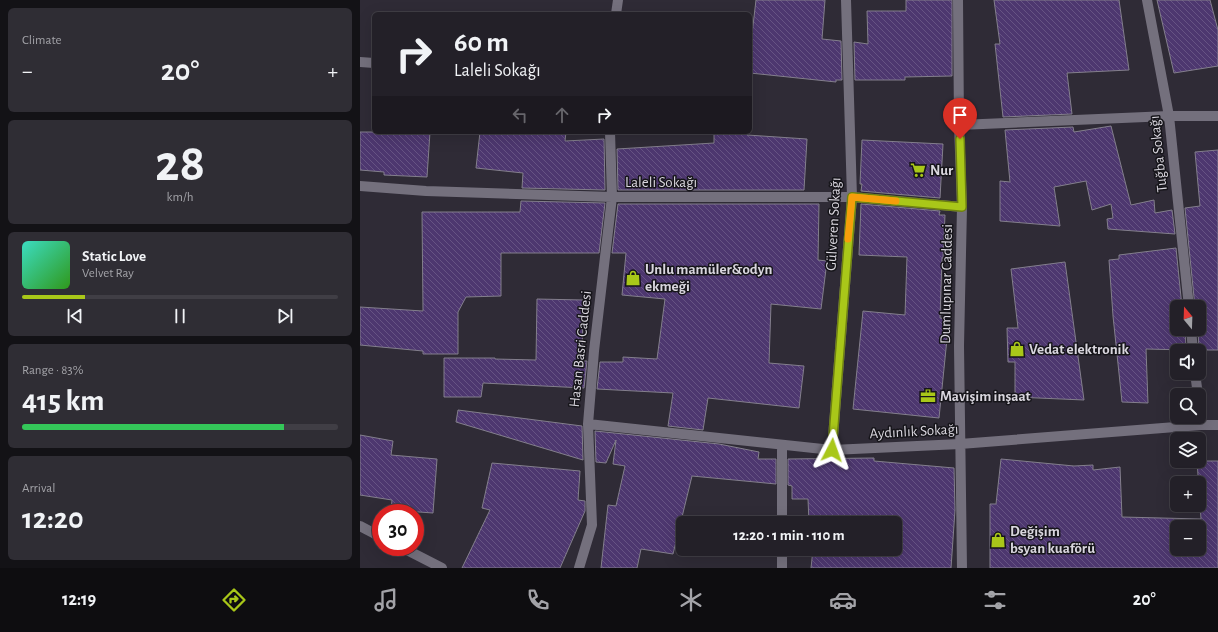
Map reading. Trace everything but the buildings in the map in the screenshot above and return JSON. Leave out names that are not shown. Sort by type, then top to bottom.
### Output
[{"type":"street","points":[[616,12],[618,0]]},
{"type":"street","name":"Gülveren Sokağı","points":[[832,450],[852,197],[846,0]]},
{"type":"street","name":"Dumlupınar Caddesi","points":[[958,0],[959,125],[962,207],[959,346],[962,568]]},
{"type":"street","name":"Tuğba Sokağı","points":[[1147,0],[1170,116],[1188,300]]},
{"type":"street","points":[[360,62],[372,63]]},
{"type":"street","points":[[959,125],[1170,116],[1218,116]]},
{"type":"street","name":"Hasan Basri Caddesi","points":[[579,568],[592,525],[588,424],[594,351],[612,197],[610,134]]},
{"type":"street","name":"Laleli Sokağı","points":[[360,186],[426,191],[612,197],[852,197],[962,207]]},
{"type":"street","name":"Aydınlık Sokağı","points":[[588,424],[832,450],[960,444],[1200,425],[1218,425]]},
{"type":"street","points":[[782,445],[782,516]]},
{"type":"street","points":[[360,526],[372,532]]},
{"type":"street","points":[[419,556],[442,568]]},
{"type":"street","points":[[782,556],[782,568]]},
{"type":"slow traffic","points":[[848,239],[852,197],[896,201]]},
{"type":"place","name":"Nur","points":[[918,170]]},
{"type":"place","name":"Unlu mamüler&odyn ekmeği","points":[[633,278]]},
{"type":"place","name":"Vedat elektronik","points":[[1017,349]]},
{"type":"place","name":"Mavişim inşaat","points":[[928,396]]},
{"type":"place","name":"Değişim bsyan kuaförü","points":[[998,540]]},
{"type":"route","points":[[832,450],[852,197],[962,207],[960,139]]}]
